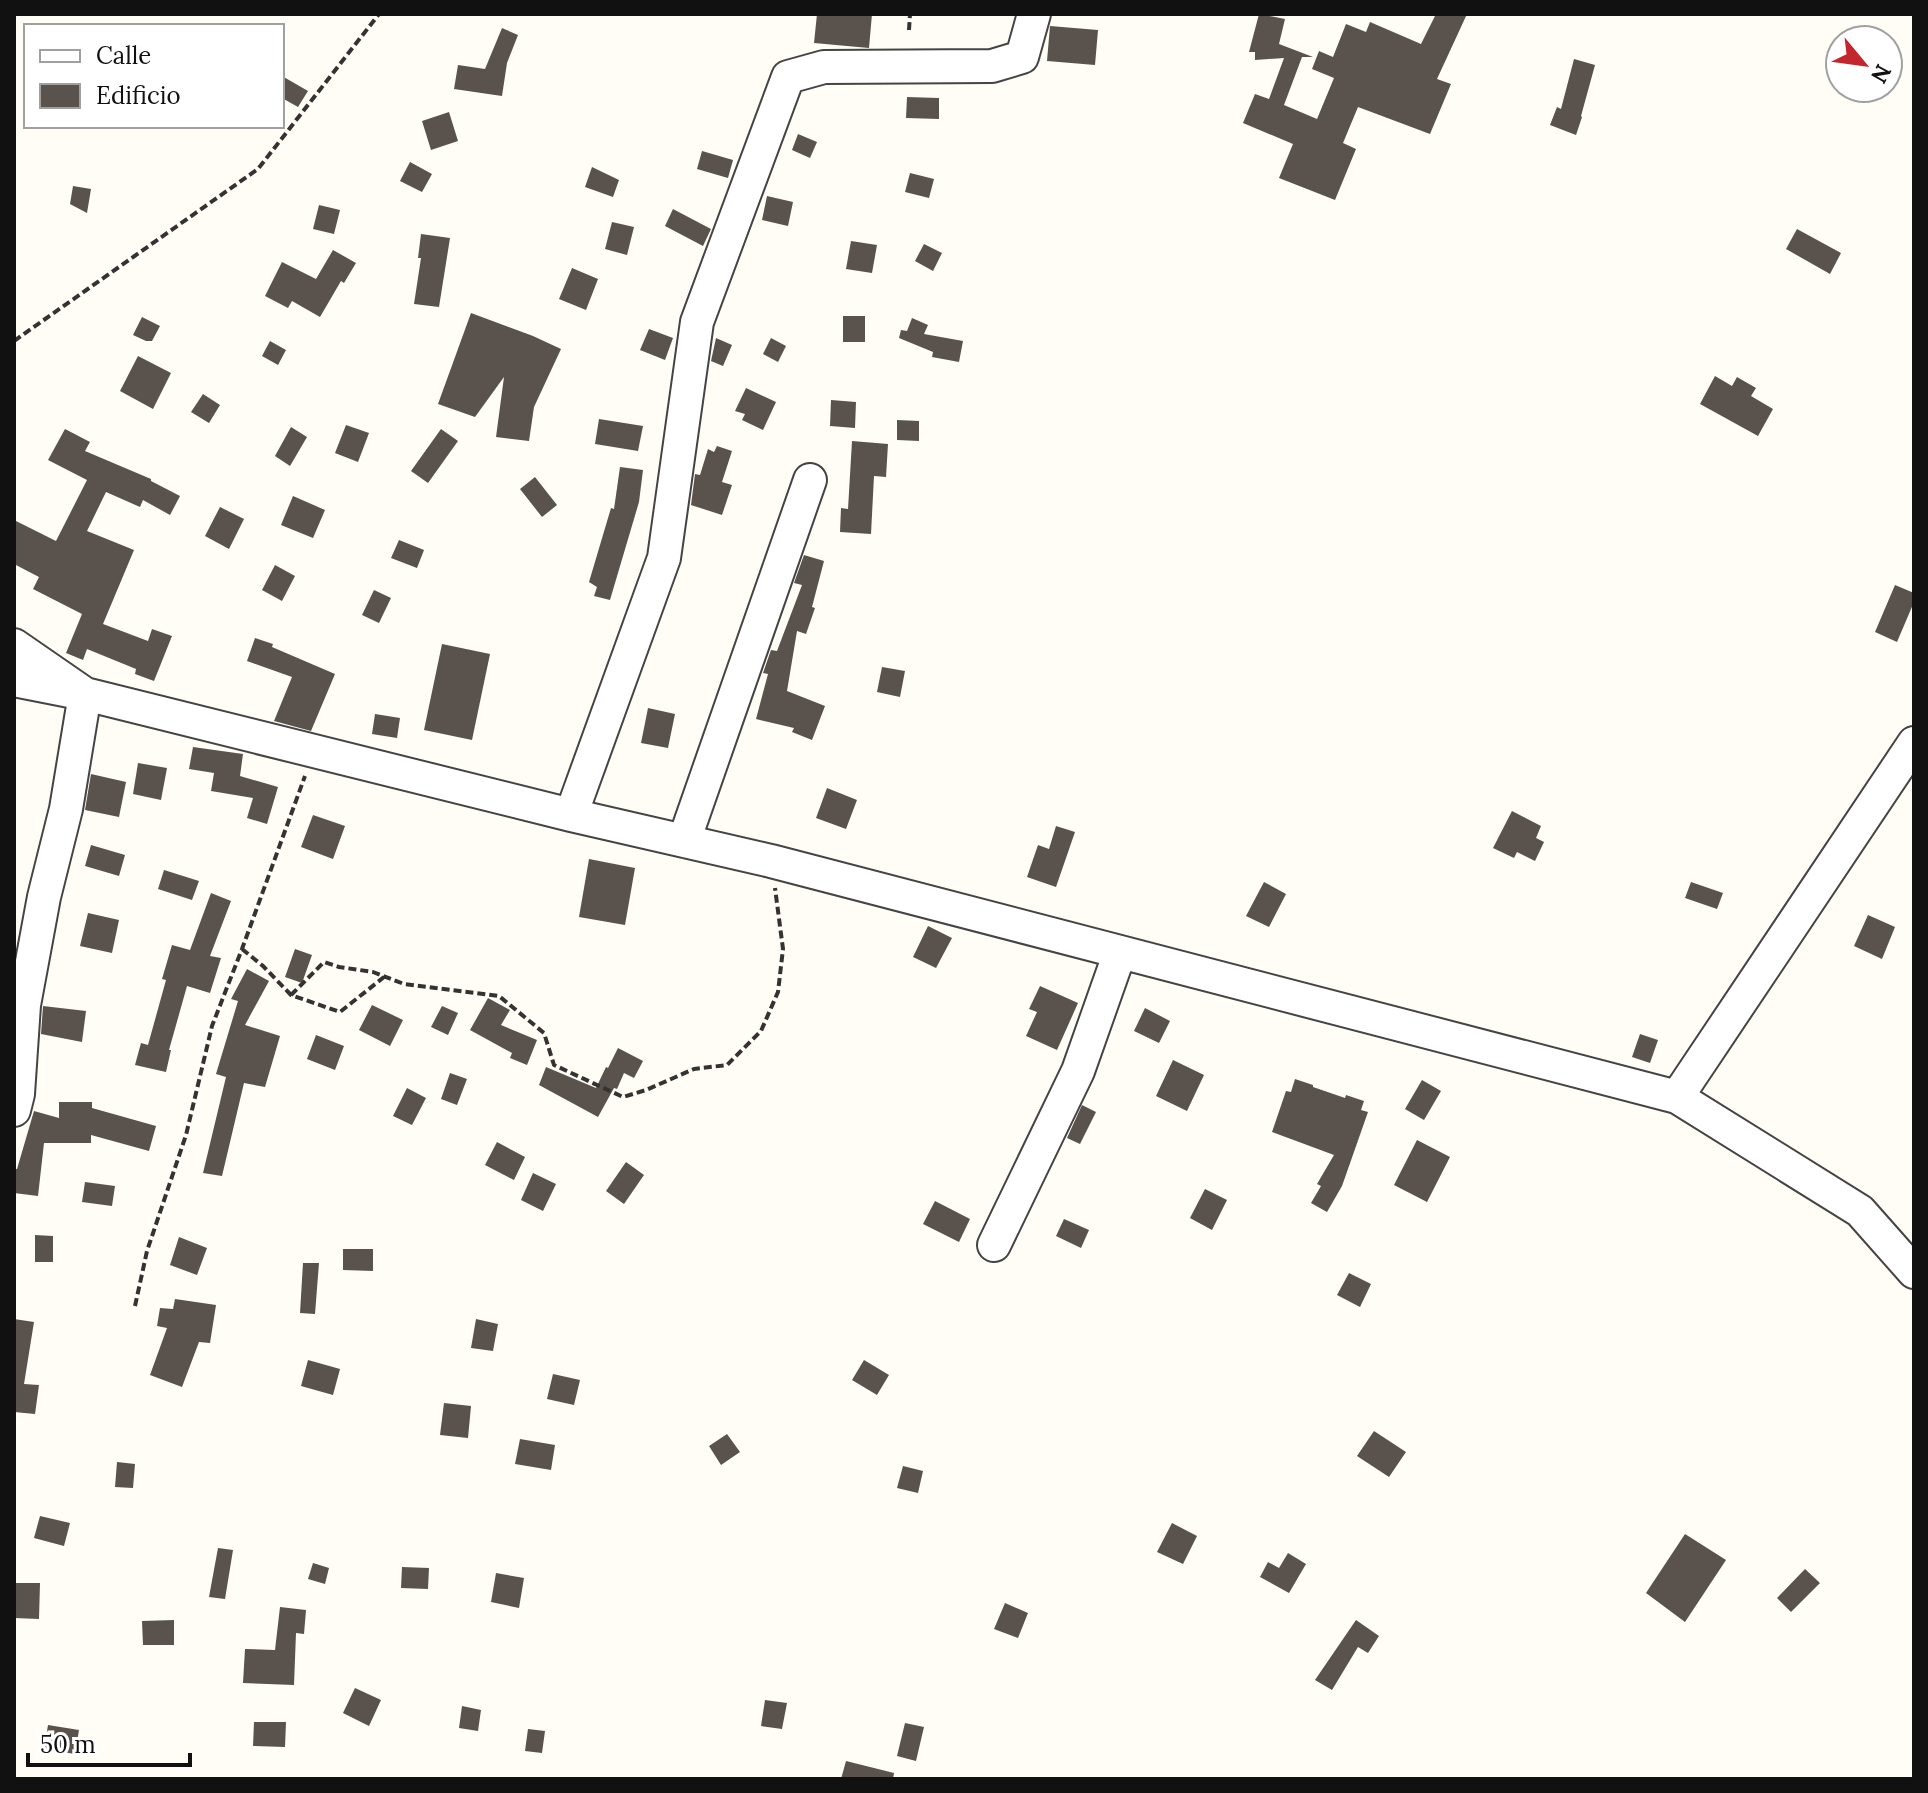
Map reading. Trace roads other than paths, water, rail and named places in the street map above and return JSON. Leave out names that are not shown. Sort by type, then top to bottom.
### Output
[{"type":"street","points":[[571,815],[664,558],[697,322],[788,77],[824,67],[992,66],[1022,57],[1034,14]]},
{"type":"street","points":[[684,841],[810,480]]},
{"type":"street","points":[[14,645],[85,694]]},
{"type":"street","points":[[14,680],[85,694],[571,815],[771,861],[1677,1097],[1860,1211],[1914,1272]]},
{"type":"street","points":[[14,1110],[18,1094],[24,1005],[44,897],[66,809],[85,694]]},
{"type":"street","points":[[1677,1097],[1914,743]]},
{"type":"street","points":[[994,1245],[1078,1071],[1120,952]]}]
